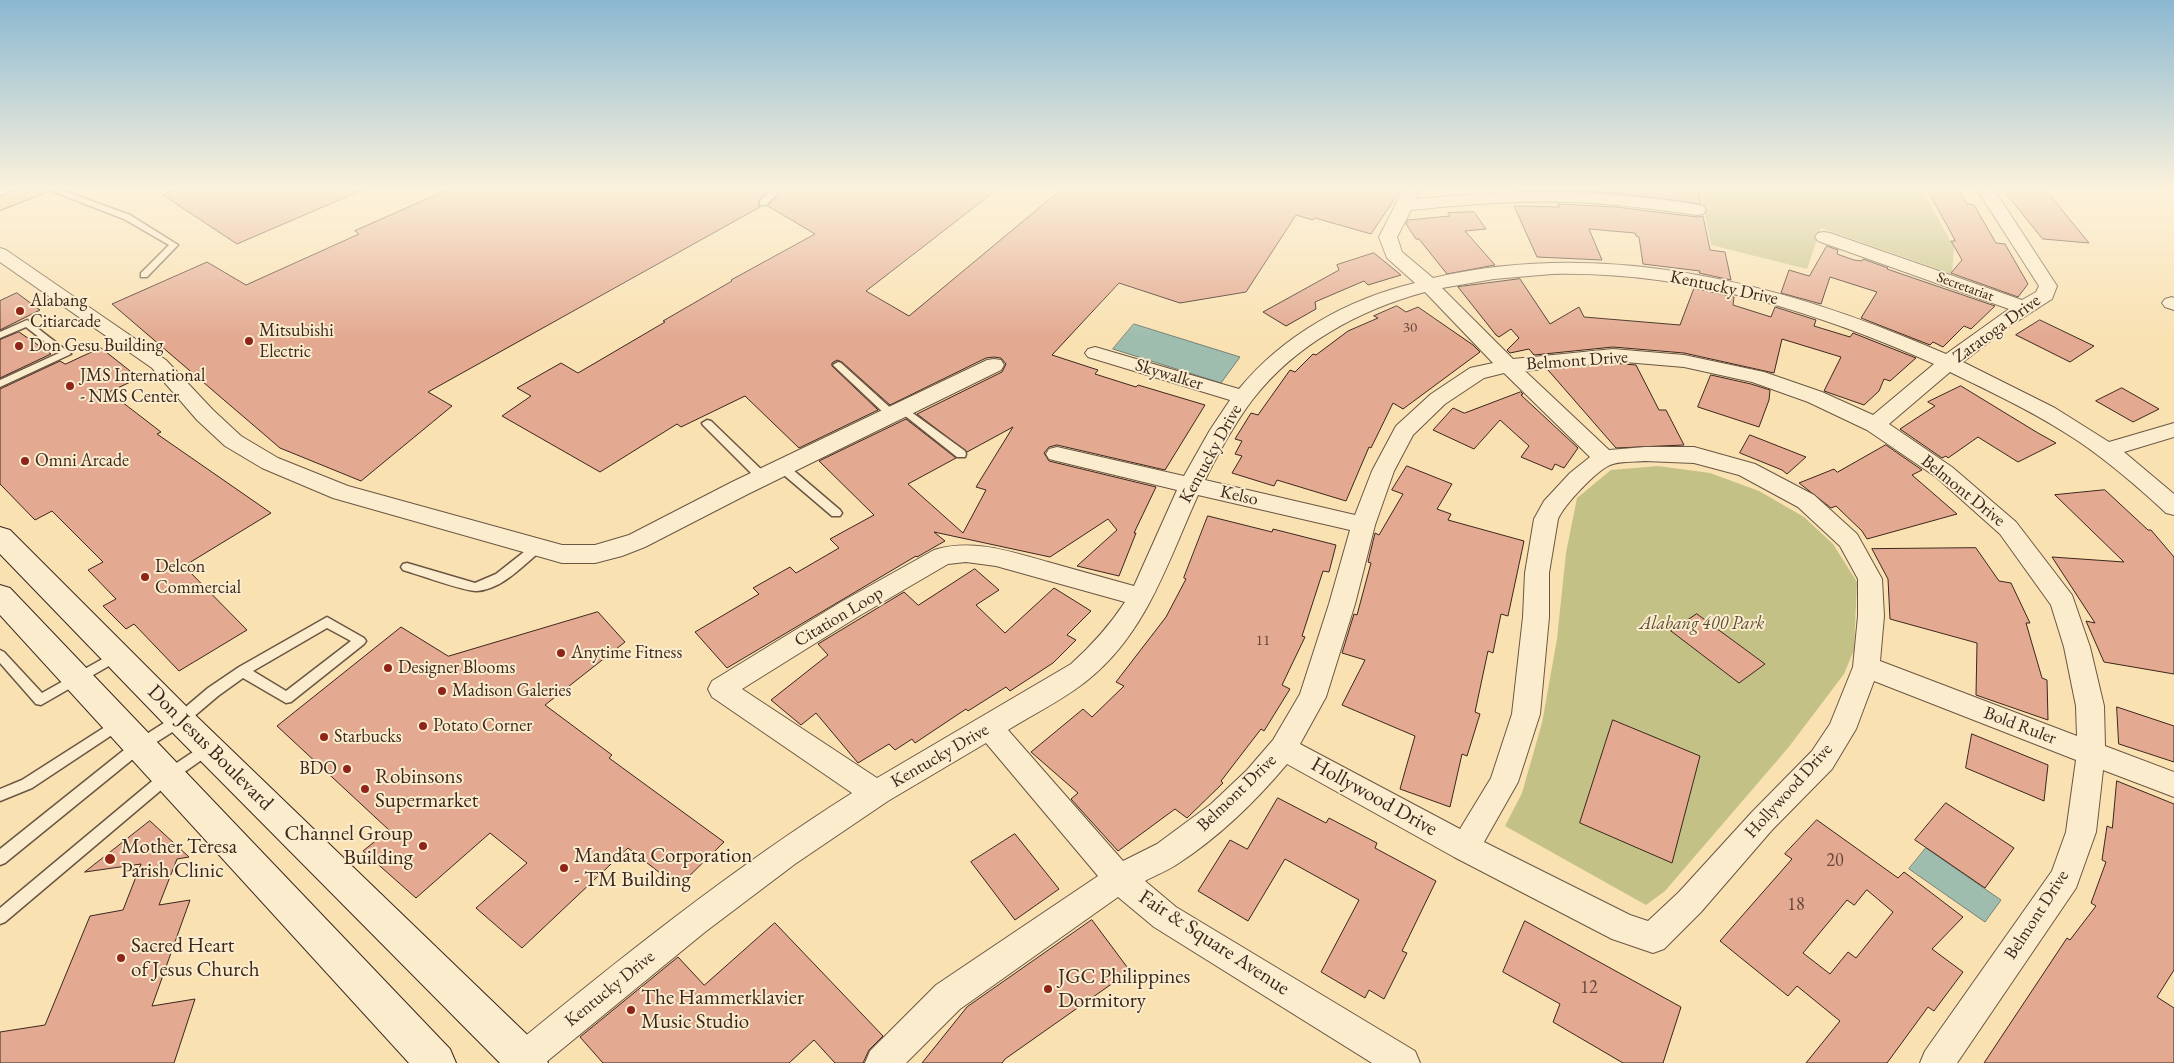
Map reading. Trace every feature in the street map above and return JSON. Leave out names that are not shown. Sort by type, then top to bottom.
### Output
[{"type":"street","points":[[1388,238],[1393,254],[1428,284],[1508,366],[1604,458],[1578,479],[1552,507],[1546,519],[1537,574],[1536,617],[1526,714],[1504,782],[1465,847]]},
{"type":"street","name":"Secretariat","points":[[1826,238],[2022,307]]},
{"type":"street","name":"Zaratoga Drive","points":[[1875,426],[1950,362],[2022,307],[2045,295],[2048,286],[2018,238]]},
{"type":"street","points":[[0,254],[160,364],[205,415],[233,441],[270,463],[341,492],[562,554],[595,554],[613,550],[637,541],[782,467],[994,365]]},
{"type":"street","name":"Kentucky Drive","points":[[524,1062],[689,924],[876,793],[990,728],[1079,673],[1111,643],[1141,597],[1191,485],[1219,433],[1242,397],[1288,351],[1344,313],[1387,296],[1428,284],[1504,271],[1550,269],[1606,269],[1676,276],[1755,292],[1849,320],[1950,362],[2090,438],[2174,507]]},
{"type":"street","name":"Skywalker","points":[[1095,353],[1242,397]]},
{"type":"street","name":"Belmont Drive","points":[[882,1063],[948,997],[1119,879],[1168,854],[1221,813],[1257,779],[1284,748],[1313,697],[1342,604],[1362,525],[1383,471],[1404,431],[1438,399],[1477,374],[1508,366],[1613,355],[1684,361],[1757,377],[1815,397],[1875,426],[1944,472],[2008,528],[2063,602],[2077,647],[2090,706],[2091,754],[2081,832],[2065,878],[1937,1063]]},
{"type":"street","points":[[2106,450],[2174,430]]},
{"type":"street","name":"Kelso","points":[[1057,454],[1362,525]]},
{"type":"street","name":"Hollywood Drive","points":[[1284,748],[1465,847],[1623,928],[1653,938],[1690,902],[1762,821],[1822,760],[1842,729],[1866,667],[1871,616],[1870,579],[1849,540],[1806,501],[1747,469],[1694,455],[1645,454],[1604,458]]},
{"type":"street","name":"Don Jesus Boulevard","points":[[0,537],[180,720],[524,1062]]},
{"type":"street","name":"Citation Loop","points":[[876,793],[721,689],[943,556],[966,553],[996,557],[1141,597]]},
{"type":"street","points":[[0,596],[436,1063]]},
{"type":"street","name":"Bold Ruler","points":[[1866,667],[2174,785]]},
{"type":"street","name":"Fair & Square Avenue","points":[[990,728],[1119,879],[1165,916],[1403,1063]]},
{"type":"lane","points":[[144,276],[174,244],[163,238]]},
{"type":"lane","points":[[0,336],[27,324],[66,354],[0,384]]},
{"type":"lane","points":[[838,365],[897,412],[961,454]]},
{"type":"lane","points":[[707,423],[762,477]]},
{"type":"lane","points":[[782,467],[836,513]]},
{"type":"lane","points":[[407,567],[475,587],[483,587],[496,580],[538,547]]},
{"type":"lane","points":[[0,858],[139,746],[180,720],[213,692],[243,671],[327,622],[360,642],[286,698],[243,671]]},
{"type":"lane","points":[[0,654],[41,700],[117,656]]},
{"type":"lane","points":[[0,795],[26,784],[119,723]]},
{"type":"lane","points":[[0,917],[168,776],[209,748]]},
{"type":"green space","points":[[1710,238],[1818,238],[1807,269],[1711,245]]},
{"type":"green space","points":[[1848,238],[1949,238],[1954,247],[1952,274]]},
{"type":"green space","name":"Alabang 400 Park","points":[[1658,466],[1710,473],[1759,491],[1804,517],[1833,544],[1857,582],[1854,650],[1844,674],[1788,748],[1665,891],[1646,905],[1505,826],[1522,793],[1542,723],[1557,639],[1566,553],[1577,498],[1611,470]]},
{"type":"shaded area","points":[[1134,324],[1240,357],[1221,383],[1113,349]]},
{"type":"shaded area","points":[[1926,848],[2001,900],[1985,922],[1909,869]]},
{"type":"building","points":[[227,238],[252,238],[237,244]]},
{"type":"building","points":[[351,238],[705,238],[428,392],[452,406],[361,481],[280,448],[112,304],[207,262],[246,285]]},
{"type":"building","points":[[808,238],[935,238],[866,291],[909,316],[1003,238],[1281,238],[1246,292],[1180,303],[1119,283],[1052,355],[1098,370],[1095,374],[1205,405],[1165,470],[1057,445],[1049,447],[1044,453],[1049,461],[1156,487],[1134,533],[1136,533],[1119,576],[1077,566],[1117,530],[1108,519],[1050,557],[934,532],[945,541],[916,556],[727,668],[695,632],[759,594],[753,588],[790,567],[796,573],[839,548],[830,539],[874,515],[819,461],[906,419],[956,458],[908,484],[963,533],[986,490],[976,487],[1013,427],[967,452],[917,414],[1002,372],[1006,364],[1001,358],[994,357],[986,358],[890,405],[842,362],[837,360],[832,363],[832,366],[878,410],[799,448],[745,396],[681,427],[677,424],[600,472],[502,416],[531,396],[517,388],[561,363],[578,373],[665,322],[663,321],[731,280]]},
{"type":"building","points":[[1415,238],[1471,238],[1495,265],[1447,274],[1419,239]]},
{"type":"building","points":[[1528,238],[1593,238],[1602,260],[1537,257]]},
{"type":"building","points":[[1639,238],[1707,238],[1710,250],[1725,252],[1731,280],[1699,273],[1700,271],[1643,264]]},
{"type":"building","points":[[1953,238],[1993,238],[1996,243],[2005,244],[2028,284],[2018,297],[1951,273],[1962,260],[1951,241],[1955,241]]},
{"type":"building","points":[[2042,238],[2085,238],[2089,243]]},
{"type":"building","points":[[1827,246],[1838,250],[1837,254],[1854,260],[1862,261],[1863,259],[1995,306],[1971,329],[1964,326],[1943,347],[1933,342],[1930,345],[1861,318],[1877,292],[1830,277],[1821,304],[1781,293],[1789,270],[1809,276]]},
{"type":"building","points":[[1374,253],[1401,275],[1368,285],[1364,281],[1315,302],[1316,309],[1286,326],[1263,312],[1339,270],[1337,265]]},
{"type":"building","points":[[1520,279],[1550,324],[1579,307],[1584,317],[1680,325],[1694,288],[1734,297],[1733,305],[1771,317],[1775,307],[1816,320],[1814,326],[1850,337],[1853,333],[1916,358],[1890,381],[1884,379],[1879,391],[1864,405],[1824,391],[1841,357],[1782,339],[1774,373],[1684,353],[1613,347],[1534,355],[1529,349],[1510,353],[1507,350],[1519,338],[1511,329],[1499,337],[1496,335],[1458,287]]},
{"type":"building","name":"Alabang Citiarcade","points":[[17,293],[40,310],[0,330],[0,301]]},
{"type":"building","points":[[1397,306],[1406,312],[1418,307],[1473,345],[1480,352],[1403,409],[1393,403],[1371,448],[1369,447],[1346,501],[1277,480],[1274,486],[1232,473],[1242,456],[1235,454],[1242,441],[1235,439],[1251,413],[1258,415],[1290,370],[1295,372],[1313,354],[1316,355],[1348,331],[1378,318],[1374,316]]},
{"type":"building","points":[[2040,320],[2094,346],[2070,362],[2016,335]]},
{"type":"building","name":"Don Gesu Building","points":[[19,332],[51,354],[0,378],[0,340]]},
{"type":"building","points":[[101,348],[139,378],[109,392],[161,432],[157,434],[271,513],[184,566],[247,630],[179,671],[134,624],[126,629],[103,606],[116,599],[88,570],[103,562],[52,511],[35,520],[0,484],[0,389],[60,361],[65,364]]},
{"type":"building","points":[[1613,363],[1636,365],[1659,410],[1666,410],[1684,445],[1616,448],[1548,370]]},
{"type":"building","points":[[1711,375],[1770,390],[1769,400],[1759,427],[1698,407]]},
{"type":"building","points":[[1961,386],[2056,443],[2018,462],[1978,437],[1948,458],[1946,456],[1942,458],[1900,429],[1935,406],[1928,402]]},
{"type":"building","points":[[2122,388],[2159,409],[2133,422],[2096,401]]},
{"type":"building","points":[[1521,392],[1523,394],[1521,395],[1578,448],[1564,468],[1555,464],[1552,470],[1521,457],[1529,446],[1500,420],[1474,449],[1433,430],[1453,408],[1464,413]]},
{"type":"building","points":[[1750,435],[1806,457],[1787,474],[1782,470],[1740,453]]},
{"type":"building","points":[[1886,445],[1922,470],[1912,475],[1957,514],[1867,539],[1862,531],[1836,506],[1831,508],[1799,483],[1834,469],[1837,472]]},
{"type":"building","points":[[1407,466],[1452,484],[1437,509],[1451,514],[1448,520],[1524,541],[1508,616],[1501,614],[1493,653],[1488,651],[1475,712],[1480,714],[1467,756],[1462,754],[1450,807],[1400,789],[1415,736],[1342,705],[1365,660],[1342,653],[1354,614],[1357,615],[1371,563],[1368,562],[1375,533],[1379,535],[1403,494],[1392,490]]},
{"type":"building","points":[[2105,490],[2148,530],[2151,530],[2174,557],[2174,674],[2104,662],[2086,621],[2095,623],[2052,557],[2124,562],[2055,495]]},
{"type":"building","points":[[1208,516],[1272,532],[1273,529],[1336,545],[1329,572],[1323,571],[1302,636],[1305,637],[1282,685],[1290,689],[1264,731],[1261,729],[1221,781],[1223,783],[1187,818],[1175,809],[1118,851],[1071,799],[1078,793],[1031,752],[1083,709],[1092,717],[1124,686],[1116,682],[1166,617],[1186,579],[1184,578]]},
{"type":"building","points":[[1976,548],[1999,581],[2011,583],[2030,623],[2026,623],[2042,678],[2047,680],[2048,720],[1976,695],[1977,643],[1890,619],[1888,579],[1872,549]]},
{"type":"building","points":[[975,569],[999,590],[976,605],[1005,633],[1054,588],[1091,611],[1067,635],[1076,640],[1053,663],[1010,691],[1006,687],[968,711],[966,709],[915,743],[912,739],[895,750],[889,744],[858,763],[816,713],[801,725],[771,700],[828,655],[818,644],[904,592],[918,605]]},
{"type":"building","points":[[598,612],[625,642],[545,705],[612,755],[609,758],[724,842],[678,887],[628,848],[522,948],[476,908],[527,863],[490,833],[416,898],[363,851],[389,830],[277,726],[401,627],[448,656]]},
{"type":"building","points":[[1697,614],[1765,664],[1739,683],[1671,631]]},
{"type":"building","points":[[2117,707],[2174,726],[2174,762],[2119,744]]},
{"type":"building","points":[[1613,720],[1700,756],[1672,863],[1580,823]]},
{"type":"building","points":[[1972,734],[2048,765],[2044,801],[1966,768]]},
{"type":"building","points":[[2117,781],[2174,804],[2174,970],[2157,997],[2174,1008],[2174,1063],[1984,1063],[2067,938],[2070,940],[2096,906],[2091,903],[2106,862],[2102,860],[2107,826],[2112,828]]},
{"type":"building","points":[[1278,798],[1326,823],[1329,818],[1377,843],[1375,848],[1436,881],[1402,951],[1407,953],[1384,999],[1369,990],[1365,998],[1321,972],[1359,900],[1285,859],[1248,921],[1198,891],[1230,840],[1247,849]]},
{"type":"building","points":[[1946,803],[2014,848],[1985,888],[1915,840]]},
{"type":"building","points":[[1817,820],[1898,878],[1904,872],[1963,917],[1932,949],[1963,972],[1934,1011],[1928,1007],[1887,1063],[1806,1063],[1840,1021],[1797,986],[1788,996],[1720,941],[1792,859],[1785,854]],"holes":[[[1867,890],[1893,912],[1856,958],[1848,952],[1830,974],[1803,953],[1847,900],[1854,905]]]},
{"type":"building","name":"Sacred Heart of Jesus Church","points":[[150,821],[189,857],[177,859],[159,905],[190,900],[152,1006],[195,999],[174,1063],[0,1063],[0,1032],[45,1025],[90,916],[123,910],[141,864],[85,872]]},
{"type":"building","points":[[1015,834],[1059,889],[1015,920],[971,862]]},
{"type":"building","name":"JGC Philippines Dormitory","points":[[1092,920],[1130,971],[1002,1063],[922,1063],[967,1007]]},
{"type":"building","points":[[1525,921],[1681,1007],[1663,1063],[1623,1063],[1553,1022],[1560,1004],[1503,972]]},
{"type":"building","points":[[775,923],[883,1036],[869,1050],[863,1063],[835,1063],[814,1040],[789,1063],[603,1063],[580,1037],[678,957],[704,985]]},
{"type":"place","name":"Alabang Citiarcade","points":[[20,311]]},
{"type":"place","name":"Mitsubishi Electric","points":[[249,341]]},
{"type":"place","name":"Don Gesu Building","points":[[19,346]]},
{"type":"place","name":"JMS International - NMS Center","points":[[70,386]]},
{"type":"place","name":"Omni Arcade","points":[[25,461]]},
{"type":"place","name":"Delcon Commercial","points":[[145,577]]},
{"type":"place","name":"Anytime Fitness","points":[[561,653]]},
{"type":"place","name":"Designer Blooms","points":[[388,668]]},
{"type":"place","name":"Madison Galeries","points":[[442,691]]},
{"type":"place","name":"Potato Corner","points":[[423,726]]},
{"type":"place","name":"Starbucks","points":[[324,737]]},
{"type":"place","name":"BDO","points":[[347,769]]},
{"type":"place","name":"Robinsons Supermarket","points":[[365,789]]},
{"type":"place","name":"Channel Group Building","points":[[423,846]]},
{"type":"place","name":"Mother Teresa Parish Clinic","points":[[110,859]]},
{"type":"place","name":"Mandata Corporation - TM Building","points":[[564,868]]},
{"type":"place","name":"Sacred Heart of Jesus Church","points":[[121,958]]},
{"type":"place","name":"JGC Philippines Dormitory","points":[[1048,989]]},
{"type":"place","name":"The Hammerklavier Music Studio","points":[[631,1010]]}]
